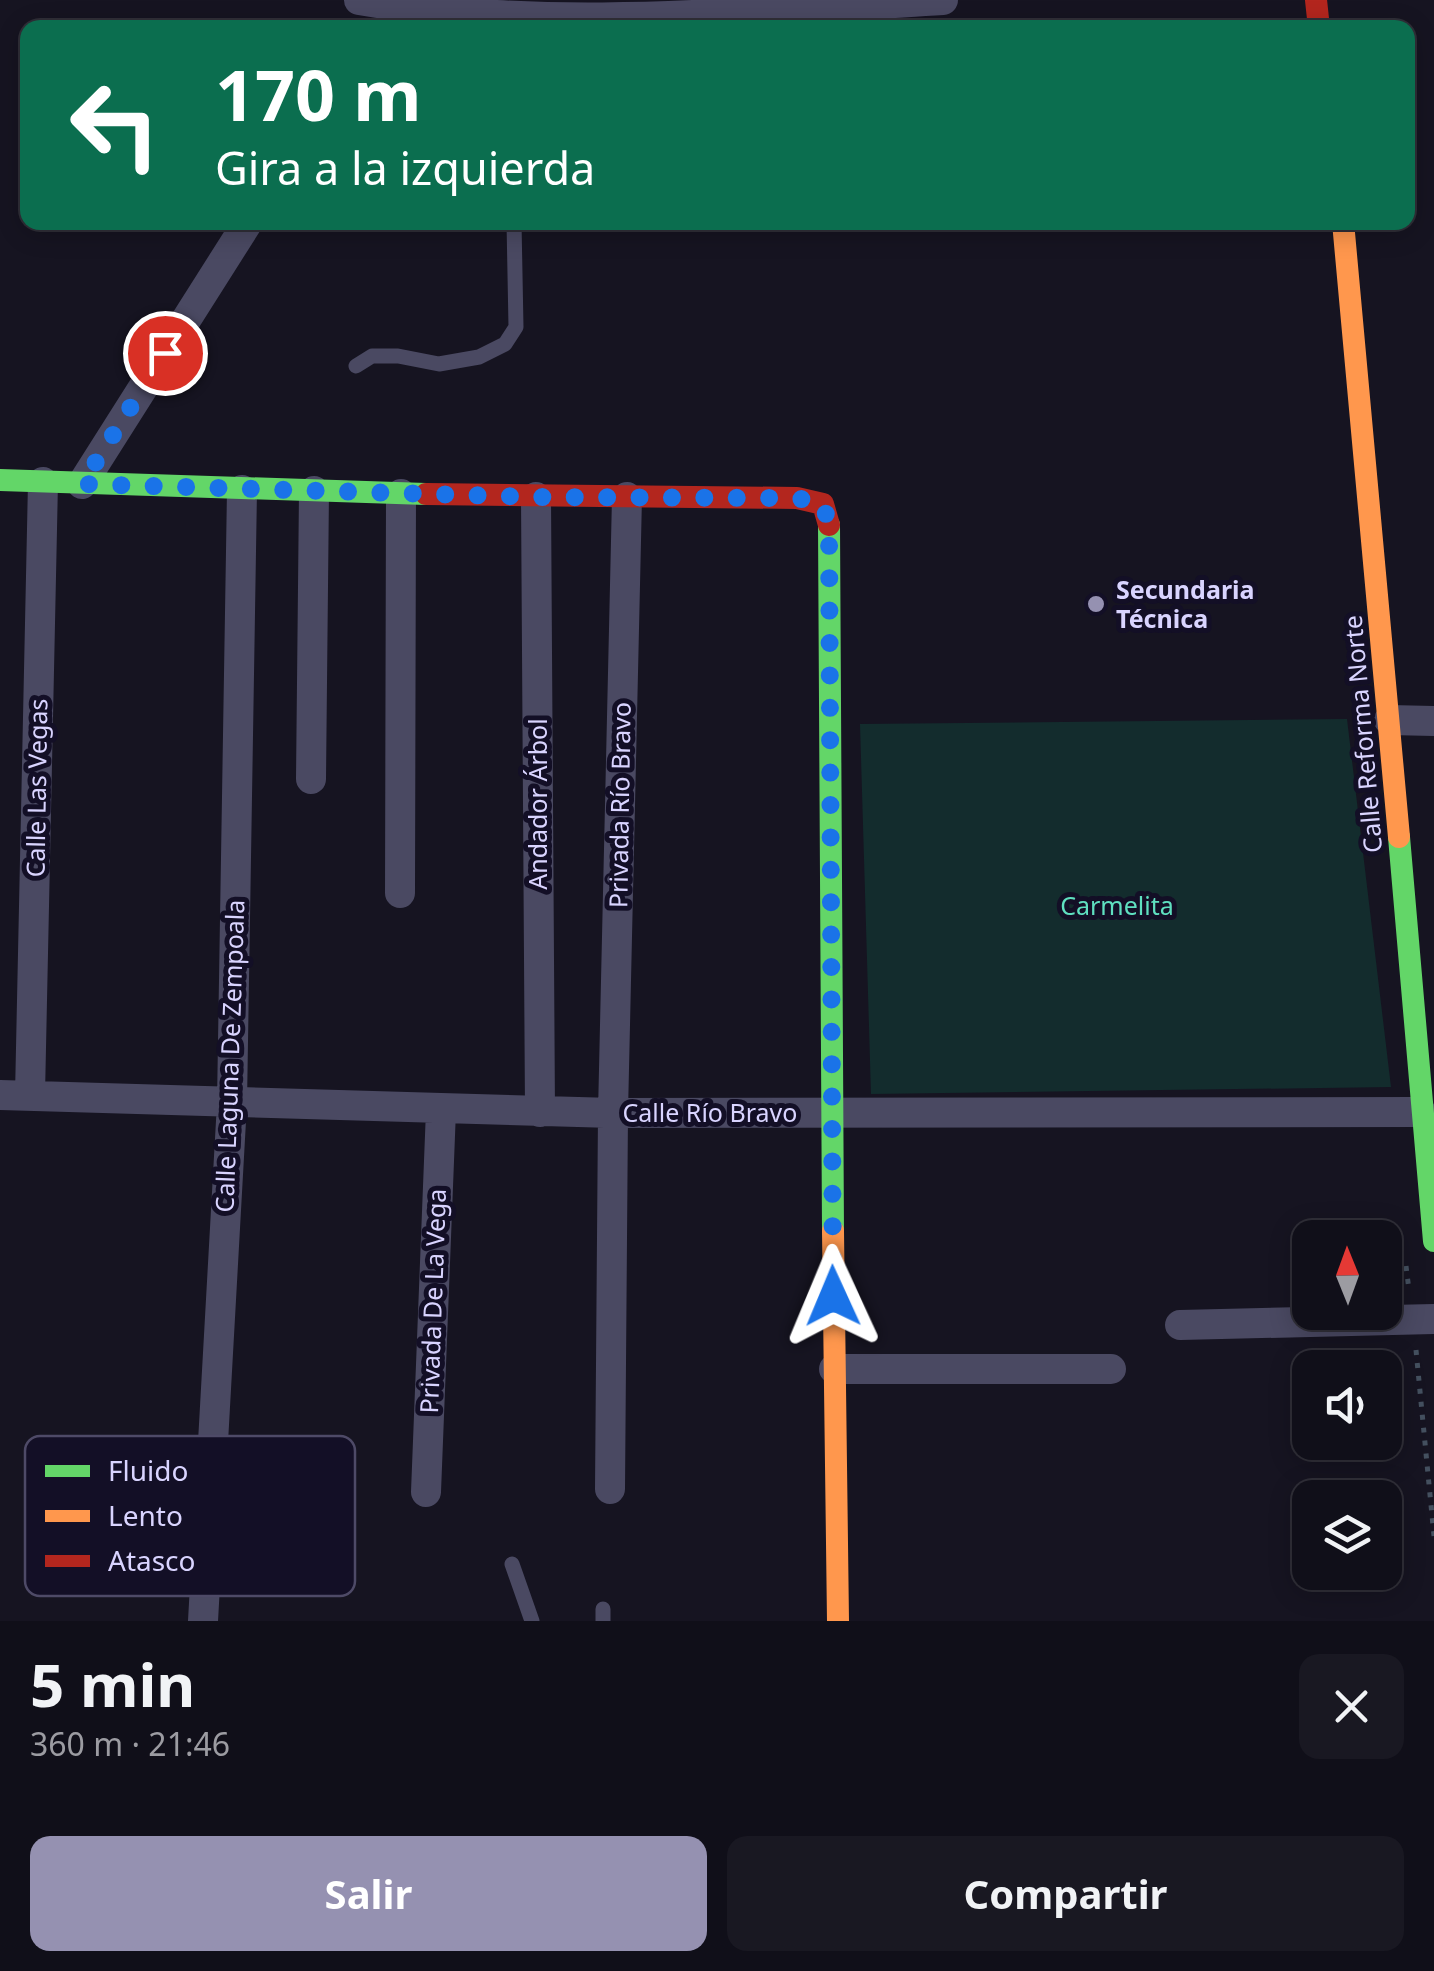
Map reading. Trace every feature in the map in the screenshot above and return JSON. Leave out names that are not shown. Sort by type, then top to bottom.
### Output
[{"type":"street","points":[[512,20],[551,10],[943,0]]},
{"type":"street","points":[[372,11],[480,20]]},
{"type":"street","points":[[82,484],[243,230]]},
{"type":"street","name":"Calle Reforma Norte","points":[[1344,230],[1390,720],[1420,919],[1421,1112],[1434,1241]]},
{"type":"street","points":[[0,480],[400,494],[797,498],[823,504],[829,525],[838,1621]]},
{"type":"street","name":"Calle Las Vegas","points":[[15,1095],[43,482]]},
{"type":"street","name":"Calle Laguna De Zempoala","points":[[214,1436],[232,1103],[242,490]]},
{"type":"street","points":[[311,778],[314,491]]},
{"type":"street","points":[[400,494],[400,893]]},
{"type":"street","name":"Andador Árbol","points":[[536,497],[540,1112]]},
{"type":"street","name":"Privada Río Bravo","points":[[610,1489],[613,1113],[627,498]]},
{"type":"street","points":[[1390,720],[1434,721]]},
{"type":"street","name":"Calle Río Bravo","points":[[15,1095],[613,1113],[1421,1112]]},
{"type":"street","name":"Privada De La Vega","points":[[426,1492],[441,1110]]},
{"type":"street","points":[[1180,1325],[1434,1319]]},
{"type":"street","points":[[834,1369],[1111,1369]]},
{"type":"street","name":"Calle Laguna De Zempoala","points":[[204,1621],[205,1596]]},
{"type":"lane","points":[[356,366],[372,356],[398,356],[439,364],[479,357],[506,344],[516,327],[514,230]]},
{"type":"lane","points":[[512,1564],[532,1621]]},
{"type":"green space","name":"Carmelita","points":[[1347,719],[1391,1087],[871,1094],[860,724]]},
{"type":"traffic: fast","points":[[0,480],[426,494]]},
{"type":"traffic: fast","points":[[829,525],[833,1231]]},
{"type":"traffic: fast","points":[[1399,837],[1434,1241]]},
{"type":"traffic: slow","points":[[1344,230],[1399,837]]},
{"type":"traffic: slow","points":[[833,1231],[838,1621]]},
{"type":"traffic: jam","points":[[1316,0],[1318,20]]},
{"type":"traffic: jam","points":[[426,494],[797,498],[823,504],[829,525]]},
{"type":"place","name":"Secundaria Técnica","points":[[1096,604]]},
{"type":"route","points":[[165,353],[82,484],[536,497],[797,498],[823,504],[829,525],[833,1296]]}]
